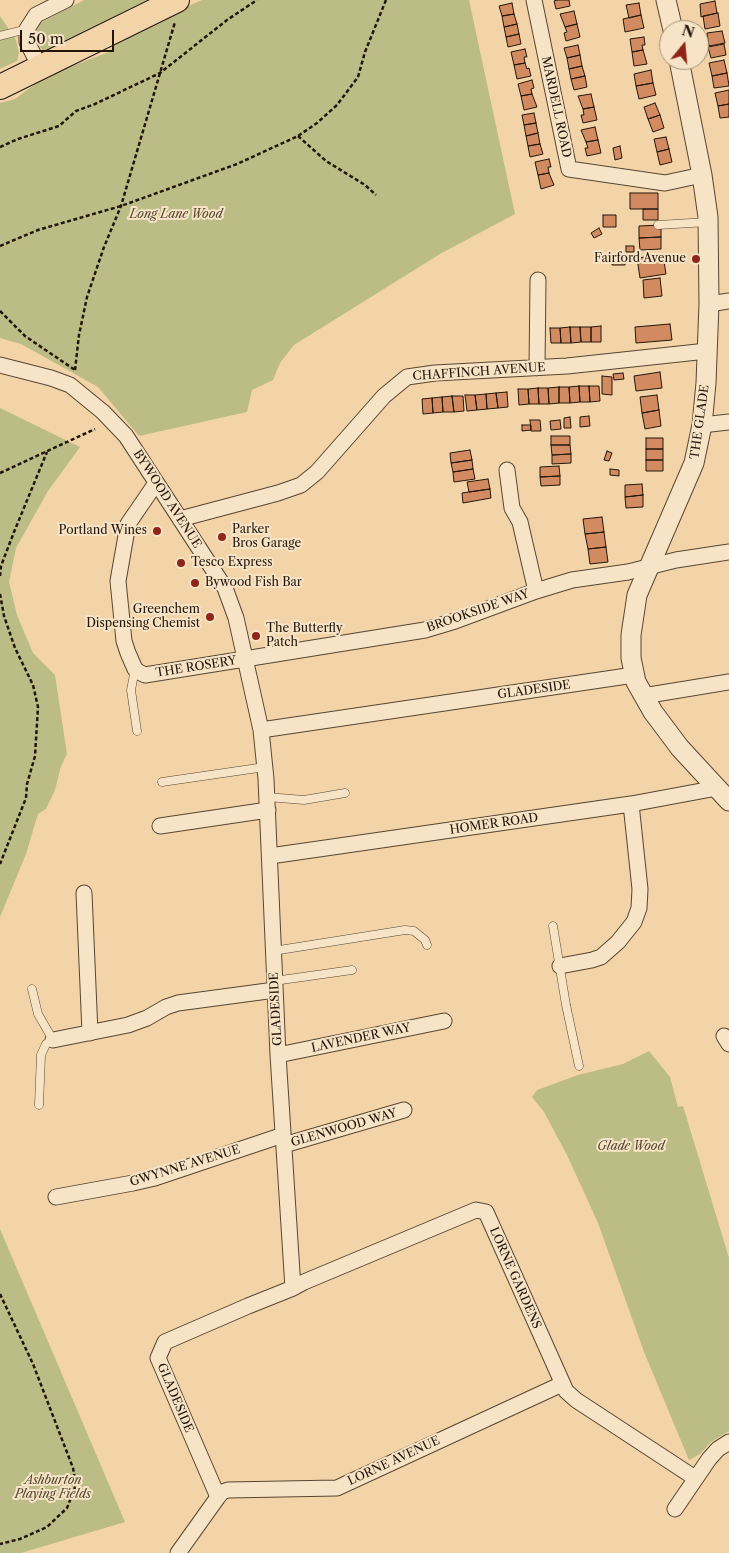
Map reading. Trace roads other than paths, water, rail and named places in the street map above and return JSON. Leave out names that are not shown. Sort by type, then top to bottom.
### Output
[{"type":"main road","points":[[0,87],[40,67],[177,9]]},
{"type":"street","points":[[40,67],[28,42],[27,29],[36,14],[66,0]]},
{"type":"street","name":"MARDELL ROAD","points":[[534,0],[569,169],[665,183],[702,175]]},
{"type":"street","points":[[666,0],[670,20]]},
{"type":"street","name":"THE GLADE","points":[[681,70],[702,175],[708,222],[707,351],[702,425],[697,452],[690,474],[640,587],[633,617],[630,651],[634,675],[643,696],[669,734],[723,794]]},
{"type":"street","points":[[537,368],[538,280]]},
{"type":"street","points":[[708,304],[729,301]]},
{"type":"street","name":"CHAFFINCH AVENUE","points":[[180,520],[278,494],[301,485],[317,472],[384,396],[408,377],[425,374],[596,363],[707,351]]},
{"type":"street","name":"BYWOOD AVENUE","points":[[0,365],[51,378],[74,388],[126,436],[225,588],[234,611],[261,730]]},
{"type":"street","points":[[702,425],[729,422]]},
{"type":"street","points":[[506,470],[512,508],[520,522],[536,591]]},
{"type":"street","points":[[135,669],[124,640],[118,581],[128,524],[156,483]]},
{"type":"street","name":"BROOKSIDE WAY","points":[[246,659],[426,630],[572,580],[628,572],[676,560],[729,552]]},
{"type":"street","name":"THE ROSERY","points":[[135,669],[145,675],[246,659]]},
{"type":"street","name":"GLADESIDE","points":[[218,1496],[158,1358],[166,1342],[293,1288],[278,1055],[268,804],[261,730],[634,675]]},
{"type":"street","points":[[643,696],[729,682]]},
{"type":"street","name":"HOMER ROAD","points":[[270,856],[631,804],[723,794]]},
{"type":"street","points":[[160,826],[268,804]]},
{"type":"street","points":[[560,966],[601,957],[624,936],[634,922],[639,908],[640,888],[631,804]]},
{"type":"street","points":[[84,894],[90,1033]]},
{"type":"street","points":[[52,1040],[128,1025],[178,1003],[275,986]]},
{"type":"street","name":"LAVENDER WAY","points":[[278,1055],[444,1021]]},
{"type":"street","name":"GLENWOOD WAY","points":[[284,1140],[404,1110]]},
{"type":"street","name":"GWYNNE AVENUE","points":[[56,1197],[154,1178],[284,1140]]},
{"type":"street","name":"LORNE GARDENS","points":[[293,1288],[476,1210],[486,1212],[566,1391],[576,1400],[695,1478]]},
{"type":"street","name":"LORNE AVENUE","points":[[218,1496],[228,1490],[336,1488],[562,1384]]},
{"type":"street","points":[[675,1509],[714,1453],[729,1442]]},
{"type":"street","points":[[178,1553],[218,1496]]},
{"type":"lane","points":[[0,36],[27,29]]},
{"type":"lane","points":[[658,225],[708,222]]},
{"type":"lane","points":[[135,669],[131,690],[137,731]]},
{"type":"lane","points":[[162,782],[265,767]]},
{"type":"lane","points":[[268,804],[345,793]]},
{"type":"lane","points":[[554,926],[566,1005],[580,1066]]},
{"type":"lane","points":[[273,951],[405,930],[414,931],[427,945]]},
{"type":"lane","points":[[275,986],[352,970]]},
{"type":"lane","points":[[32,989],[38,1014],[52,1040],[46,1044],[41,1055],[39,1105]]},
{"type":"place","name":"Fairford Avenue","points":[[696,259]]},
{"type":"place","name":"Portland Wines","points":[[157,531]]},
{"type":"place","name":"Parker Bros Garage","points":[[222,537]]},
{"type":"place","name":"Tesco Express","points":[[181,563]]},
{"type":"place","name":"Bywood Fish Bar","points":[[195,583]]},
{"type":"place","name":"Greenchem Dispensing Chemist","points":[[210,617]]},
{"type":"place","name":"The Butterfly Patch","points":[[256,636]]},
{"type":"park label","name":"Long Lane Wood","points":[[176,215]]},
{"type":"park label","name":"Glade Wood","points":[[631,1147]]},
{"type":"park label","name":"Ashburton Playing Fields","points":[[53,1488]]}]
